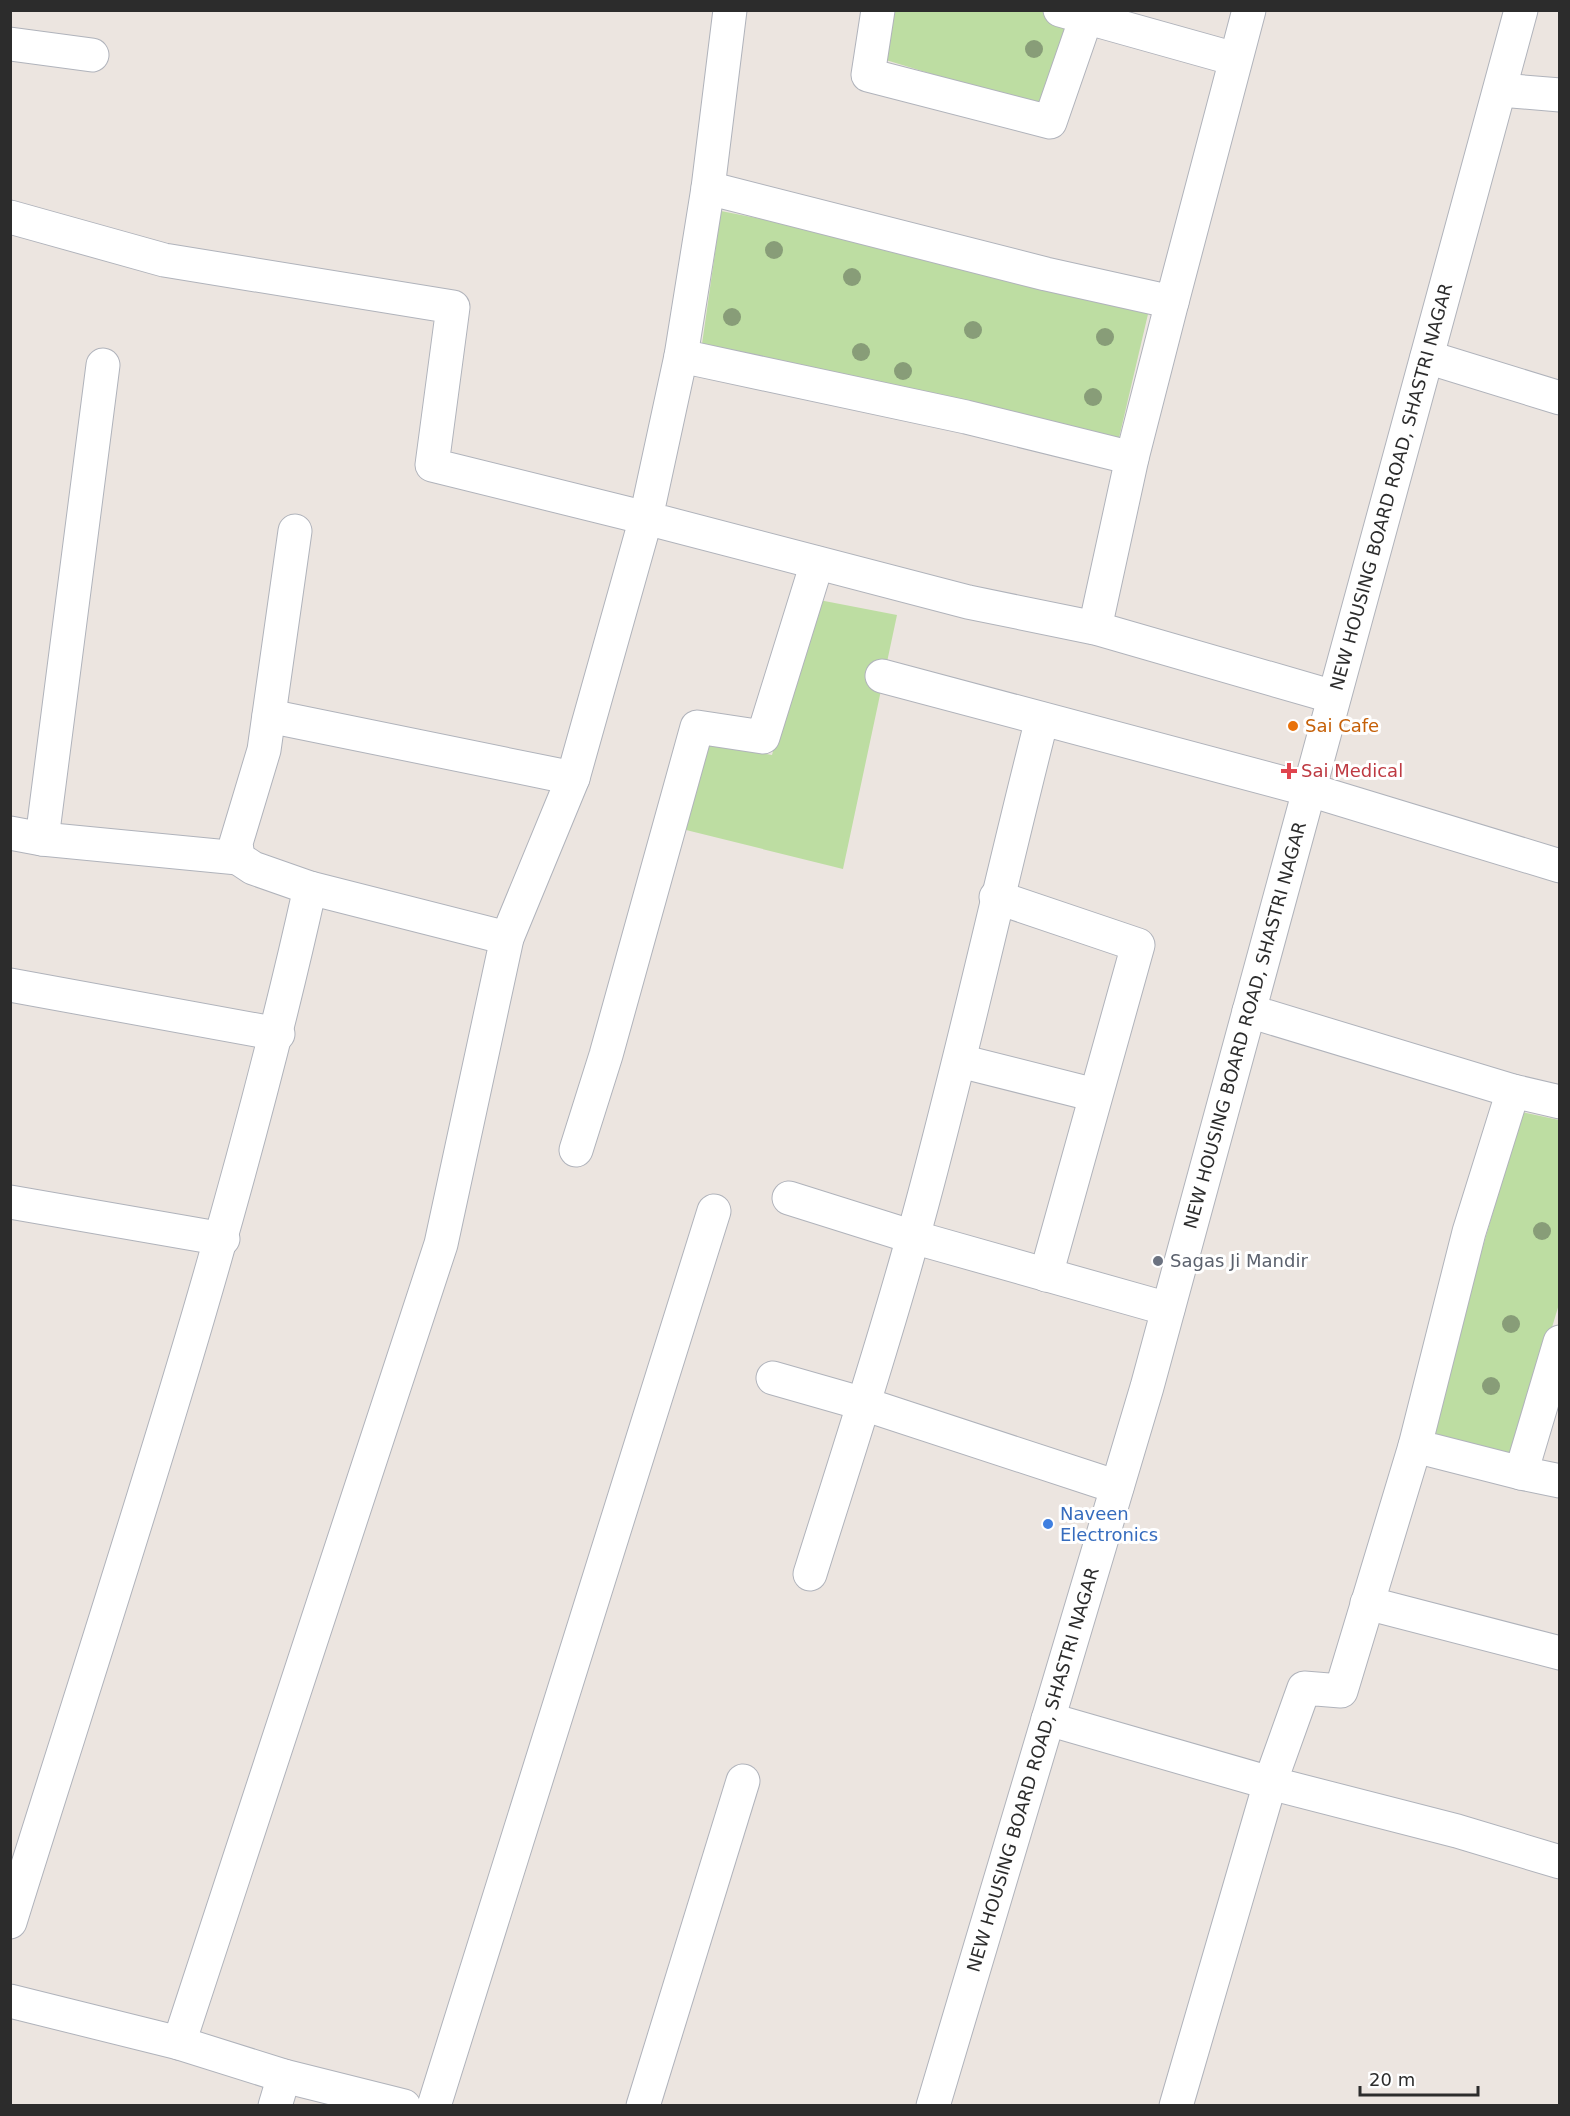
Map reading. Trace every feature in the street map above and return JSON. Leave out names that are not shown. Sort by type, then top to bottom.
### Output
[{"type":"street","points":[[179,2043],[441,1244],[507,938],[573,778],[646,518],[681,356],[708,188],[730,10]]},
{"type":"street","points":[[878,10],[868,75],[1050,122],[1073,14],[1235,59]]},
{"type":"street","points":[[1095,628],[1132,458],[1249,10]]},
{"type":"street","name":"NEW HOUSING BOARD ROAD, SHASTRI NAGAR","points":[[933,2106],[1168,1309],[1521,10]]},
{"type":"street","points":[[10,44],[92,55]]},
{"type":"street","points":[[1500,90],[1560,96]]},
{"type":"street","points":[[708,188],[1046,274],[1172,302]]},
{"type":"street","points":[[10,216],[164,260],[453,307],[432,465],[968,602],[1095,628],[1334,697]]},
{"type":"street","points":[[681,356],[966,417],[1132,458]]},
{"type":"street","points":[[1426,357],[1560,398]]},
{"type":"street","points":[[42,839],[102,365]]},
{"type":"street","points":[[238,858],[236,843],[264,750],[295,531]]},
{"type":"street","points":[[576,1150],[606,1055],[697,727],[763,737],[817,563]]},
{"type":"street","points":[[882,676],[1310,790],[1560,866]]},
{"type":"street","points":[[269,716],[573,778]]},
{"type":"street","points":[[810,1574],[864,1404],[913,1237],[960,1061],[996,897],[1042,719]]},
{"type":"street","points":[[10,833],[42,839],[238,858],[253,868],[310,888],[507,938]]},
{"type":"street","points":[[10,1922],[223,1239],[278,1034],[310,888]]},
{"type":"street","points":[[996,897],[1138,945],[1046,1275]]},
{"type":"street","points":[[10,985],[278,1034]]},
{"type":"street","points":[[1249,1011],[1513,1091],[1560,1102]]},
{"type":"street","points":[[960,1061],[1095,1095]]},
{"type":"street","points":[[1176,2106],[1270,1783],[1304,1688],[1341,1691],[1415,1446],[1468,1232],[1513,1091]]},
{"type":"street","points":[[789,1197],[913,1237],[1168,1309]]},
{"type":"street","points":[[10,1202],[223,1239]]},
{"type":"street","points":[[434,2106],[714,1211]]},
{"type":"street","points":[[1521,1473],[1560,1342]]},
{"type":"street","points":[[773,1378],[864,1404],[1117,1487]]},
{"type":"street","points":[[1415,1446],[1560,1481]]},
{"type":"street","points":[[1367,1603],[1560,1653]]},
{"type":"street","points":[[1048,1719],[1270,1783],[1457,1831],[1560,1862]]},
{"type":"street","points":[[643,2106],[743,1780]]},
{"type":"street","points":[[10,2001],[179,2043],[279,2091],[404,2106]]},
{"type":"green space","points":[[889,11],[1041,11],[1075,19],[1047,109],[876,57]]},
{"type":"green space","points":[[721,211],[1152,297],[1119,438],[702,344]]},
{"type":"green space","points":[[814,599],[897,615],[843,869],[682,829],[708,743],[772,755]]},
{"type":"green space","points":[[1522,1112],[1559,1120],[1559,1304],[1513,1458],[1428,1436]]},
{"type":"place","name":"Sai Cafe","points":[[1293,726]]},
{"type":"place","name":"Sai Medical","points":[[1289,771]]},
{"type":"place","name":"Sagas Ji Mandir","points":[[1158,1261]]},
{"type":"place","name":"Naveen Electronics","points":[[1048,1524]]}]
